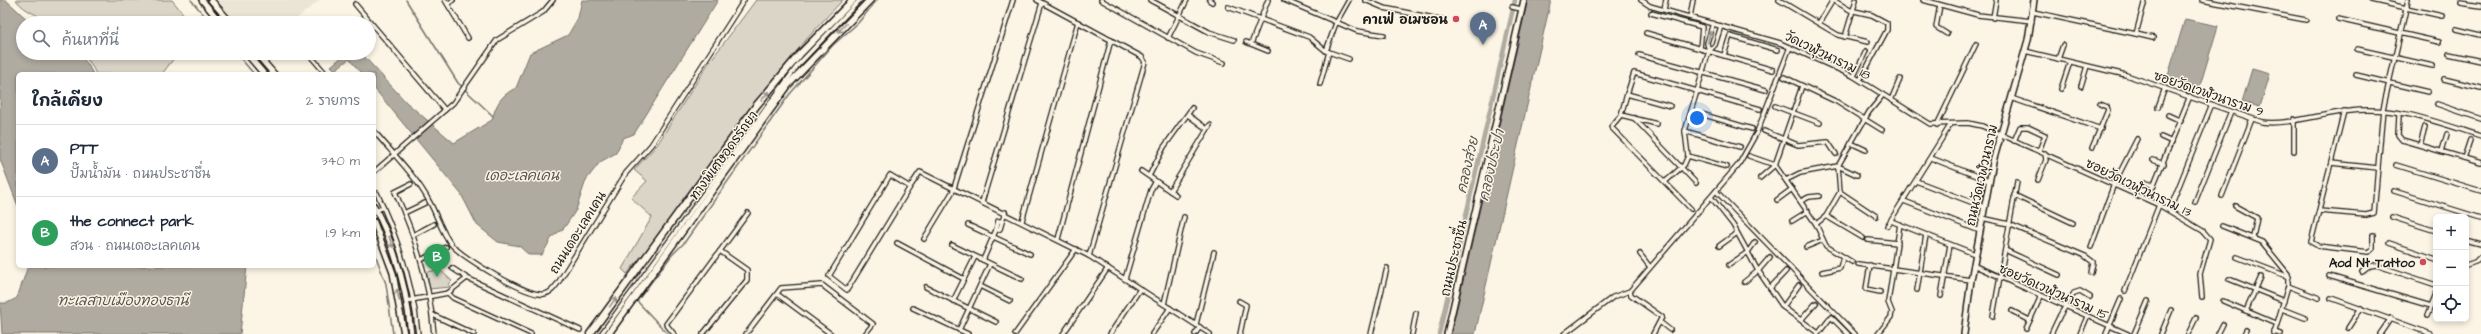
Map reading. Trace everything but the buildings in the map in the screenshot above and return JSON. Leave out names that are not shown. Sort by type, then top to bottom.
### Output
[{"type":"highway","name":"ทางพิเศษอุดรรัถยา","points":[[590,334],[756,106],[800,54],[853,0]]},
{"type":"highway","name":"ทางพิเศษอุดรรัถยา","points":[[608,334],[788,85],[870,0]]},
{"type":"street","points":[[202,0],[215,16]]},
{"type":"street","points":[[212,0],[225,16]]},
{"type":"street","points":[[445,0],[468,38]]},
{"type":"street","points":[[448,4],[453,0]]},
{"type":"street","points":[[376,170],[453,103],[497,40],[543,12],[553,0]]},
{"type":"street","name":"ถนนเดอะเลคเคน","points":[[376,133],[420,187],[445,234],[464,256],[475,265],[537,294],[551,291],[626,173],[650,145],[744,0]]},
{"type":"street","points":[[600,334],[798,65],[860,0]]},
{"type":"street","points":[[924,239],[951,195],[1013,0]]},
{"type":"street","points":[[1037,0],[1142,57],[1145,62],[1089,256]]},
{"type":"street","points":[[1101,0],[1196,53],[1224,63]]},
{"type":"street","points":[[1152,0],[1209,32],[1234,40]]},
{"type":"street","points":[[1168,38],[1187,0]]},
{"type":"street","points":[[1251,44],[1268,0]]},
{"type":"street","points":[[1284,0],[1337,21],[1357,31],[1384,35]]},
{"type":"street","points":[[1320,84],[1337,21],[1350,0]]},
{"type":"street","points":[[1365,0],[1384,8],[1444,20]]},
{"type":"street","name":"ถนนประชาชื่น","points":[[1448,334],[1520,9],[1524,0]]},
{"type":"street","name":"วัดเวฬุวนาราม 18","points":[[1641,0],[1664,10],[1713,23],[1790,47],[1854,76],[1930,124],[1974,123],[2001,133]]},
{"type":"street","points":[[1664,10],[1666,0]]},
{"type":"street","points":[[1690,17],[1693,0]]},
{"type":"street","points":[[1780,0],[1819,24],[1845,37],[1868,42]]},
{"type":"street","points":[[1819,24],[1833,0],[1852,11],[1881,19],[1888,26],[1860,80]]},
{"type":"street","points":[[1845,37],[1856,0]]},
{"type":"street","points":[[1923,0],[1993,18],[2032,21]]},
{"type":"street","points":[[1993,18],[1996,0]]},
{"type":"street","name":"ถนนวัดเวฬุวนาราม","points":[[1964,334],[1973,266],[1989,181],[2001,133],[2025,51],[2032,21],[2034,0]]},
{"type":"street","points":[[2136,34],[2145,0]]},
{"type":"street","points":[[2202,0],[2220,2],[2306,20]]},
{"type":"street","points":[[2371,0],[2442,16]]},
{"type":"street","points":[[2318,211],[2366,215],[2374,213],[2382,109],[2408,0]]},
{"type":"street","points":[[2461,2],[2481,6]]},
{"type":"street","points":[[982,202],[1042,3]]},
{"type":"street","points":[[355,4],[365,16]]},
{"type":"street","points":[[1940,5],[1936,27],[1947,34]]},
{"type":"street","points":[[1512,7],[1520,9]]},
{"type":"street","points":[[1228,8],[1309,37],[1328,52],[1348,59]]},
{"type":"street","points":[[2033,12],[2153,38]]},
{"type":"street","points":[[1651,13],[1702,27],[1700,48]]},
{"type":"street","points":[[2338,19],[2439,42]]},
{"type":"street","points":[[1022,221],[1078,22]]},
{"type":"street","points":[[1665,182],[1681,168],[1688,156],[1685,131],[1709,51],[1708,43],[1713,23]]},
{"type":"street","points":[[1709,51],[1715,45],[1721,26]]},
{"type":"street","points":[[376,29],[445,110]]},
{"type":"street","points":[[2456,29],[2481,35]]},
{"type":"street","points":[[1646,33],[1773,70]]},
{"type":"street","points":[[1724,55],[1730,36],[1778,50]]},
{"type":"street","points":[[1058,239],[1111,40]]},
{"type":"street","points":[[1246,42],[1268,50]]},
{"type":"street","points":[[1937,125],[1976,44]]},
{"type":"street","points":[[2058,59],[2063,44]]},
{"type":"street","points":[[1564,334],[1613,297],[1630,291],[1740,164],[1750,146],[1790,47]]},
{"type":"street","points":[[2357,49],[2433,66]]},
{"type":"street","points":[[1854,76],[1866,51]]},
{"type":"street","name":"ซอยวัดเวฬุวนาราม 9","points":[[2025,51],[2126,75],[2190,96],[2252,119],[2270,123],[2344,111],[2382,109],[2428,118],[2481,136]]},
{"type":"street","points":[[2449,54],[2481,61]]},
{"type":"street","points":[[1639,55],[1766,90]]},
{"type":"street","points":[[252,60],[262,72]]},
{"type":"street","points":[[262,60],[272,72]]},
{"type":"street","points":[[314,60],[324,72]]},
{"type":"street","points":[[2061,90],[2070,62]]},
{"type":"street","points":[[2081,86],[2087,66]]},
{"type":"street","points":[[1691,209],[1611,127],[1621,115],[1634,73],[1760,110]]},
{"type":"street","points":[[2356,75],[2428,92]]},
{"type":"street","points":[[1784,77],[1837,102],[1882,130]]},
{"type":"street","points":[[1891,100],[1900,79]]},
{"type":"street","points":[[2444,79],[2481,88]]},
{"type":"street","points":[[1760,178],[1775,165],[1802,86]]},
{"type":"street","points":[[2158,106],[2165,88]]},
{"type":"street","points":[[1627,94],[1670,106]]},
{"type":"street","points":[[1816,224],[1826,216],[1840,192],[1838,166],[1864,120],[1883,95]]},
{"type":"street","points":[[2150,196],[2190,96]]},
{"type":"street","points":[[2011,98],[2101,128]]},
{"type":"street","points":[[2092,148],[2108,110],[2100,104]]},
{"type":"street","points":[[2170,206],[2212,104]]},
{"type":"street","points":[[2437,104],[2480,118],[2481,114]]},
{"type":"street","points":[[1775,106],[1820,123]]},
{"type":"street","points":[[1149,176],[1164,147],[1192,108]]},
{"type":"street","points":[[2344,111],[2311,238],[2313,245],[2368,252],[2373,248],[2373,235]]},
{"type":"street","points":[[1691,112],[1752,129]]},
{"type":"street","points":[[2195,202],[2232,112]]},
{"type":"street","points":[[1188,114],[1207,129]]},
{"type":"street","points":[[1621,115],[1657,124]]},
{"type":"street","points":[[2168,115],[2181,121]]},
{"type":"street","points":[[2399,115],[2399,138],[2481,163]]},
{"type":"street","points":[[1634,118],[1696,183]]},
{"type":"street","points":[[2222,196],[2252,119]]},
{"type":"street","points":[[2294,119],[2294,151]]},
{"type":"street","points":[[1887,226],[1951,124]]},
{"type":"street","points":[[1170,191],[1210,125]]},
{"type":"street","points":[[2014,141],[2020,127],[2028,127],[2045,135],[2039,150]]},
{"type":"street","points":[[2420,145],[2425,127]]},
{"type":"street","points":[[1685,131],[1740,147]]},
{"type":"street","points":[[1764,131],[1798,145],[1828,142],[1836,154]]},
{"type":"street","name":"ซอยวัดเวฬุวนาราม 13","points":[[2001,133],[2014,141],[2039,150],[2159,205],[2203,231],[2210,239],[2200,274],[2202,297]]},
{"type":"street","points":[[2442,151],[2447,134]]},
{"type":"street","points":[[2161,138],[2172,142]]},
{"type":"street","points":[[2091,247],[2114,184],[2137,139]]},
{"type":"street","points":[[2464,158],[2470,140]]},
{"type":"street","points":[[1851,143],[1866,150]]},
{"type":"street","points":[[2038,180],[2045,163],[2045,153]]},
{"type":"street","points":[[1688,156],[1727,167]]},
{"type":"street","points":[[1749,156],[1775,165],[1808,211],[1826,246],[1852,262]]},
{"type":"street","points":[[1931,158],[1989,181]]},
{"type":"street","points":[[2153,160],[2164,164]]},
{"type":"street","points":[[2331,163],[2378,168]]},
{"type":"street","points":[[2396,165],[2481,191]]},
{"type":"street","points":[[1786,180],[1800,173],[1838,166],[1857,176]]},
{"type":"street","points":[[1141,171],[1176,195]]},
{"type":"street","points":[[910,187],[890,174],[829,276],[847,290],[920,172],[1005,212],[1089,256],[1210,334]]},
{"type":"street","points":[[1125,279],[1151,190],[1156,181]]},
{"type":"street","points":[[1916,181],[1984,207]]},
{"type":"street","points":[[1993,316],[2017,182]]},
{"type":"street","points":[[2146,183],[2154,186]]},
{"type":"street","points":[[412,184],[395,192],[413,235],[421,260],[430,295],[434,334]]},
{"type":"street","points":[[1777,200],[1792,189]]},
{"type":"street","points":[[1716,191],[1855,334]]},
{"type":"street","points":[[2394,191],[2481,218]]},
{"type":"street","points":[[1840,192],[1876,216]]},
{"type":"street","points":[[377,193],[405,264],[413,299],[418,334]]},
{"type":"street","points":[[2014,195],[2072,223]]},
{"type":"street","points":[[1801,202],[1809,197],[1819,196]]},
{"type":"street","points":[[1711,197],[1738,233],[1758,271],[1783,307],[1802,320],[1818,334],[1831,317],[1848,334]]},
{"type":"street","points":[[1904,201],[1980,231]]},
{"type":"street","points":[[404,213],[425,203]]},
{"type":"street","points":[[2125,291],[2159,205]]},
{"type":"street","points":[[2235,206],[2257,218],[2253,237]]},
{"type":"street","points":[[376,209],[383,207]]},
{"type":"street","points":[[376,211],[395,253],[406,301],[411,334]]},
{"type":"street","points":[[1792,221],[1808,211]]},
{"type":"street","points":[[983,260],[996,230],[998,221],[1001,221],[1005,212]]},
{"type":"street","points":[[674,334],[666,324],[748,213]]},
{"type":"street","points":[[1826,216],[1863,238]]},
{"type":"street","points":[[1164,304],[1184,217]]},
{"type":"street","points":[[2392,217],[2433,230]]},
{"type":"street","points":[[1982,218],[2009,224],[2085,256],[2092,262],[2091,273]]},
{"type":"street","points":[[1891,221],[1975,254]]},
{"type":"street","points":[[413,235],[434,224]]},
{"type":"street","points":[[1878,334],[1891,317],[1888,302],[1900,224]]},
{"type":"street","points":[[968,225],[1030,254]]},
{"type":"street","points":[[2222,226],[2253,237],[2262,242],[2286,270],[2289,277],[2288,286],[2274,333],[2280,334]]},
{"type":"street","points":[[376,227],[393,273],[404,334]]},
{"type":"street","points":[[1719,246],[1738,233]]},
{"type":"street","points":[[1917,290],[1926,235]]},
{"type":"street","points":[[1806,247],[1823,240]]},
{"type":"street","points":[[1868,240],[1898,243]]},
{"type":"street","points":[[2469,241],[2481,244]]},
{"type":"street","points":[[897,242],[964,279]]},
{"type":"street","points":[[1729,265],[1748,252],[1755,242]]},
{"type":"street","points":[[2388,244],[2433,258]]},
{"type":"street","points":[[952,245],[1022,279]]},
{"type":"street","points":[[1941,296],[1950,245]]},
{"type":"street","points":[[421,260],[446,247]]},
{"type":"street","points":[[1015,334],[1076,249]]},
{"type":"street","points":[[2005,250],[2059,275]]},
{"type":"street","points":[[703,334],[747,280],[748,270],[720,251]]},
{"type":"street","points":[[1195,334],[1214,252]]},
{"type":"street","points":[[1640,254],[1650,267]]},
{"type":"street","points":[[953,301],[975,256]]},
{"type":"street","points":[[2469,264],[2475,262],[2481,256]]},
{"type":"street","points":[[1744,282],[1758,271],[1770,257]]},
{"type":"street","points":[[1822,272],[1840,268],[1843,257]]},
{"type":"street","points":[[2237,257],[2289,277]]},
{"type":"street","points":[[959,330],[990,264]]},
{"type":"street","points":[[1858,264],[1971,280]]},
{"type":"street","points":[[1870,265],[1866,288],[1880,292]]},
{"type":"street","points":[[2362,272],[2370,266],[2376,265],[2433,284]]},
{"type":"street","name":"ซอยวัดเวฬุวนาราม 15","points":[[1973,266],[2128,334]]},
{"type":"street","points":[[452,268],[467,278],[580,330]]},
{"type":"street","points":[[1063,334],[1108,268]]},
{"type":"street","points":[[1371,334],[1387,268]]},
{"type":"street","points":[[1770,288],[1786,272]]},
{"type":"street","points":[[2329,276],[2431,306]]},
{"type":"street","points":[[2246,311],[2261,277]]},
{"type":"street","points":[[406,301],[430,295],[448,293],[467,278]]},
{"type":"street","points":[[2229,278],[2284,301]]},
{"type":"street","points":[[746,334],[781,288],[822,285],[873,324],[865,334]]},
{"type":"street","points":[[1783,307],[1799,285]]},
{"type":"street","points":[[980,286],[1010,300]]},
{"type":"street","points":[[2288,286],[2319,298]]},
{"type":"street","points":[[926,287],[996,322]]},
{"type":"street","points":[[1110,334],[1140,289]]},
{"type":"street","points":[[1630,291],[1631,295],[1662,317],[1661,323],[1653,334]]},
{"type":"street","points":[[2051,334],[2064,307],[2076,291],[2090,297]]},
{"type":"street","points":[[448,293],[453,298],[531,334]]},
{"type":"street","points":[[777,294],[831,334]]},
{"type":"street","points":[[2026,329],[2041,296]]},
{"type":"street","points":[[2331,298],[2391,318],[2431,334]]},
{"type":"street","points":[[2106,334],[2108,326],[2121,299]]},
{"type":"street","points":[[1240,301],[1246,305],[1240,334]]},
{"type":"street","points":[[2134,334],[2148,301]]},
{"type":"street","points":[[2223,301],[2277,324]]},
{"type":"street","points":[[2427,316],[2433,301]]},
{"type":"street","points":[[1802,320],[1816,303]]},
{"type":"street","points":[[913,308],[968,334]]},
{"type":"street","points":[[1152,334],[1170,308]]},
{"type":"street","points":[[2348,328],[2361,308]]},
{"type":"street","points":[[2282,309],[2305,318]]},
{"type":"street","points":[[2161,334],[2171,310]]},
{"type":"street","points":[[2012,312],[2029,320]]},
{"type":"street","points":[[1412,334],[1416,313]]},
{"type":"street","points":[[433,315],[474,334]]},
{"type":"street","points":[[2080,334],[2088,317]]},
{"type":"street","points":[[2188,334],[2196,318]]},
{"type":"street","points":[[2380,334],[2391,318]]},
{"type":"street","points":[[1661,323],[1670,330]]},
{"type":"street","points":[[2218,334],[2223,324]]},
{"type":"street","points":[[2244,334],[2246,330]]},
{"type":"shaded area","points":[[16,0],[172,0],[185,16],[38,16]]},
{"type":"shaded area","points":[[215,0],[320,0],[300,16],[228,16]]},
{"type":"shaded area","points":[[756,0],[843,0],[798,49],[778,74],[674,216],[627,274],[622,269],[652,217],[631,198],[647,181],[634,170],[657,145],[708,64]]},
{"type":"shaded area","points":[[87,60],[173,60],[164,72],[95,72]]},
{"type":"shaded area","points":[[439,269],[452,281],[449,284],[450,287],[429,289],[425,273]]},
{"type":"water","points":[[0,0],[6,0],[23,16],[16,16],[16,60],[84,60],[92,72],[16,72],[16,201],[0,159]]},
{"type":"water","name":"เดอะเลคเคน","points":[[582,0],[718,0],[634,134],[623,138],[616,153],[600,162],[586,180],[576,210],[564,228],[552,237],[542,255],[529,255],[519,246],[498,242],[477,225],[461,194],[376,90],[376,72],[360,72],[350,60],[367,60],[406,102],[454,143],[492,120],[495,109],[503,97],[516,88],[530,53],[568,35],[578,18]]},
{"type":"water","name":"คลองประปา","points":[[1528,0],[1551,0],[1475,334],[1451,334]]},
{"type":"water","points":[[2185,19],[2218,26],[2199,89],[2167,79]]},
{"type":"water","name":"เดอะเลคเคน","points":[[338,60],[348,60],[335,70],[331,66]]},
{"type":"water","points":[[2252,69],[2270,74],[2260,107],[2242,102]]},
{"type":"water","name":"ทะเลสาบเมืองทองธานี","points":[[27,268],[247,268],[240,334],[2,334],[0,303],[7,303],[17,298]]},
{"type":"waterway","points":[[191,0],[205,16]]},
{"type":"waterway","points":[[406,0],[458,83],[493,116]]},
{"type":"waterway","points":[[668,334],[637,301],[672,255],[684,243],[789,95],[833,45],[858,23],[877,0]]},
{"type":"waterway","name":"คลองส่วย","points":[[1439,334],[1515,0]]},
{"type":"waterway","points":[[242,60],[252,72]]},
{"type":"waterway","points":[[376,256],[386,284],[393,334]]},
{"type":"place","name":"คาเฟ่ อเมซอน","points":[[1456,19]]},
{"type":"place","name":"PTT","points":[[1483,45]]},
{"type":"place","name":"Aod Nt Tattoo","points":[[2423,262]]},
{"type":"place","name":"the connect park","points":[[437,277]]}]
